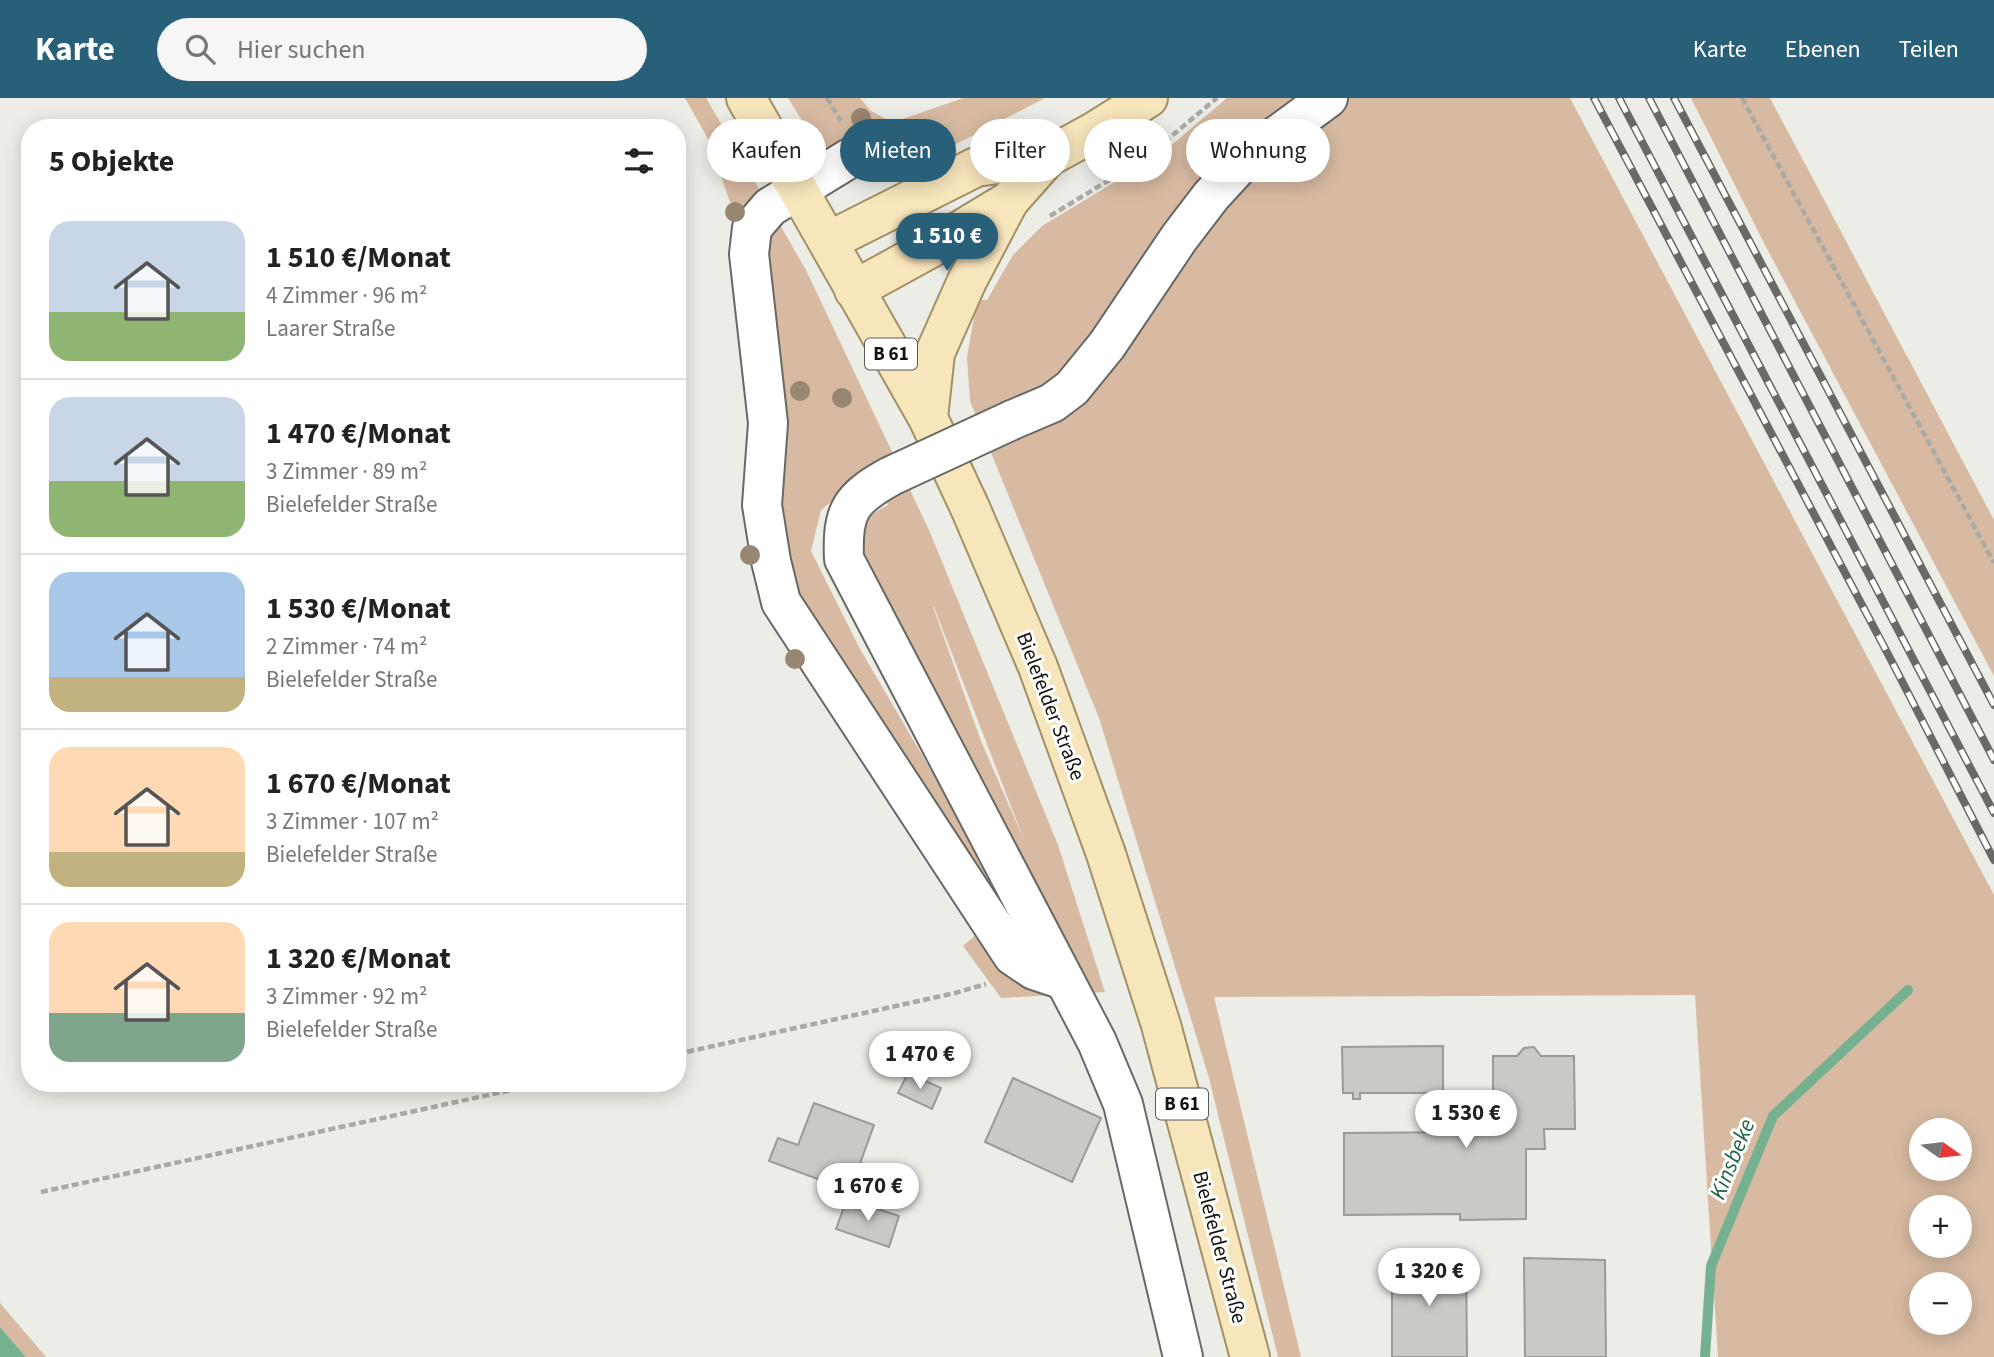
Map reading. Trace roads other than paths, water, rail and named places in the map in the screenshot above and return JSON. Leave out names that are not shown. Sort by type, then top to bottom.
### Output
[{"type":"main road","name":"Bielefelder Straße","points":[[746,98],[928,418],[971,510],[1038,667],[1105,854],[1161,1025],[1250,1357]]},
{"type":"main road","points":[[1070,145],[1148,98]]},
{"type":"main road","points":[[829,241],[970,170]]},
{"type":"main road","points":[[854,290],[1009,201],[1026,182]]},
{"type":"main road","name":"B 61","points":[[928,418],[935,353],[967,281],[1009,201]]},
{"type":"lane","points":[[1183,1357],[1123,1104],[1097,1042],[1049,975],[844,559],[843,529],[853,502],[869,488],[1052,402],[1072,388],[1107,345],[1179,238],[1211,196],[1245,159],[1328,98]]},
{"type":"lane","points":[[840,164],[771,207],[752,228],[749,254],[768,423],[762,505],[781,602],[1013,956],[1049,975]]},
{"type":"waterway","name":"Kinsbeke","points":[[1705,1357],[1711,1266],[1773,1116],[1908,990]]},
{"type":"railway","points":[[1594,98],[1994,860]]},
{"type":"railway","points":[[1619,98],[1994,813]]},
{"type":"railway","points":[[1649,98],[1994,760]]},
{"type":"railway","points":[[1674,98],[1994,705]]}]
